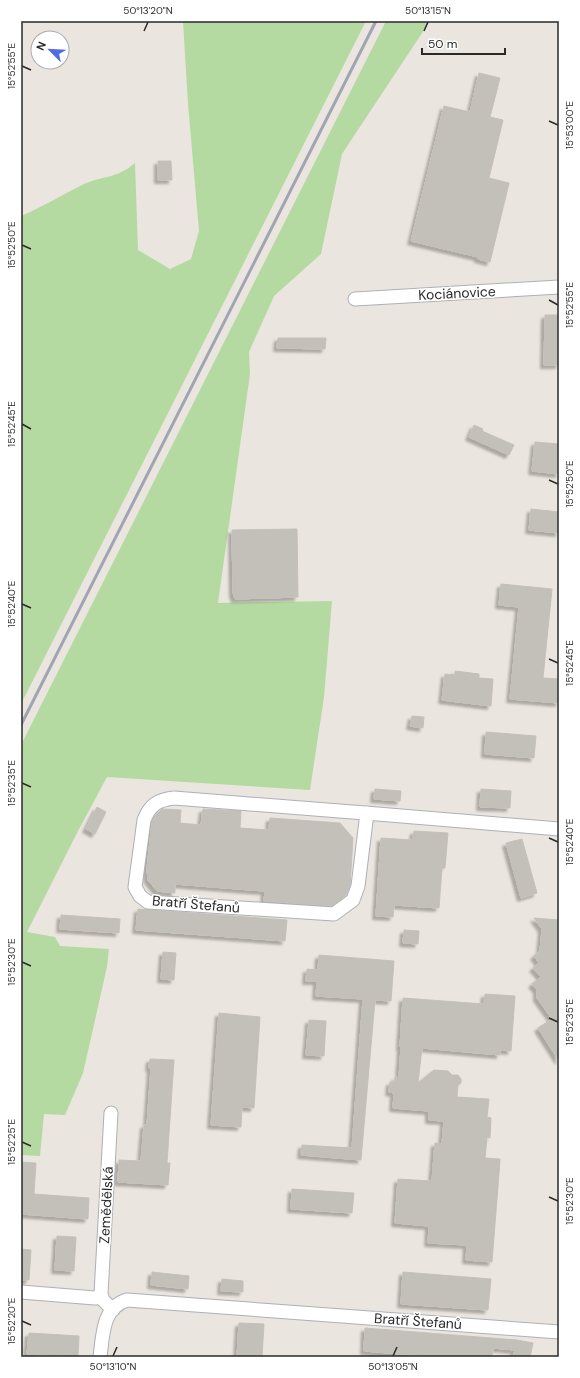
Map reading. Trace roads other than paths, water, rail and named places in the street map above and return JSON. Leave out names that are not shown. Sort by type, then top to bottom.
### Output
[{"type":"street","name":"Kociánovice","points":[[355,299],[559,286]]},
{"type":"street","name":"Bratří Štefanů","points":[[367,813],[358,886],[354,900],[334,914],[148,902],[140,896],[135,888],[144,820],[153,805],[162,799],[174,798],[367,813],[559,829]]},
{"type":"street","name":"Zemědělská","points":[[101,1297],[111,1114]]},
{"type":"street","points":[[21,1292],[95,1298],[101,1297],[105,1304],[113,1310],[106,1320],[103,1329],[100,1357]]},
{"type":"street","name":"Bratří Štefanů","points":[[113,1310],[120,1302],[127,1300],[559,1332]]},
{"type":"railway","points":[[21,725],[376,21]]}]
